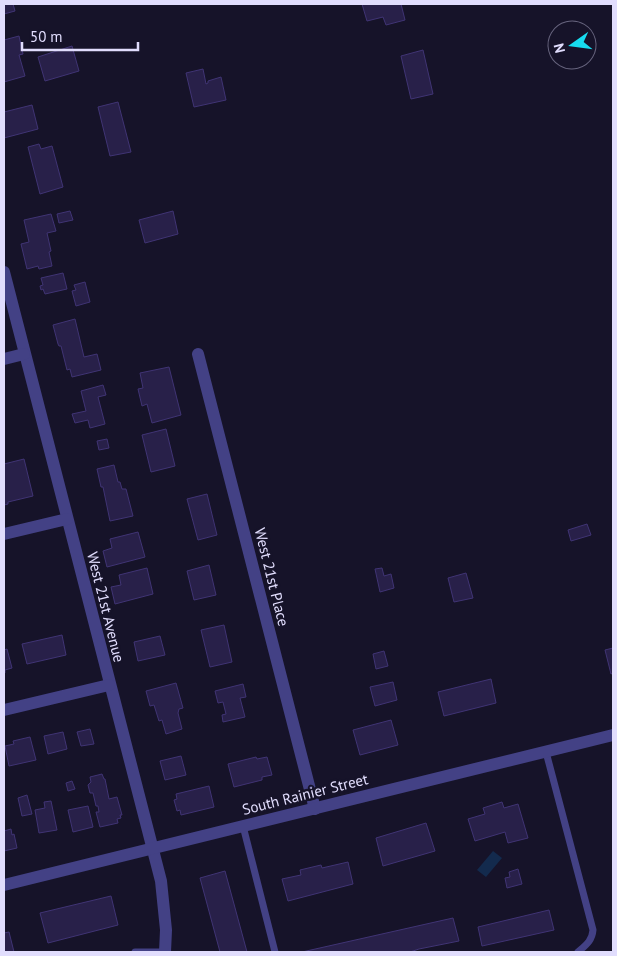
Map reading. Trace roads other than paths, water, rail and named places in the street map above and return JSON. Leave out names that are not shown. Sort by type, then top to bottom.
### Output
[{"type":"street","name":"West 21st Avenue","points":[[4,272],[160,881],[164,909],[165,952]]},
{"type":"street","points":[[4,359],[24,354]]},
{"type":"street","name":"West 21st Place","points":[[198,354],[315,808]]},
{"type":"street","points":[[4,534],[67,519]]},
{"type":"street","points":[[4,710],[109,685]]},
{"type":"street","name":"South Rainier Street","points":[[4,885],[613,735]]},
{"type":"lane","points":[[546,752],[593,930],[590,942],[578,952]]},
{"type":"lane","points":[[243,826],[275,952]]},
{"type":"lane","points":[[135,952],[165,952]]},
{"type":"water","points":[[493,851],[502,858],[486,877],[477,870]]}]
